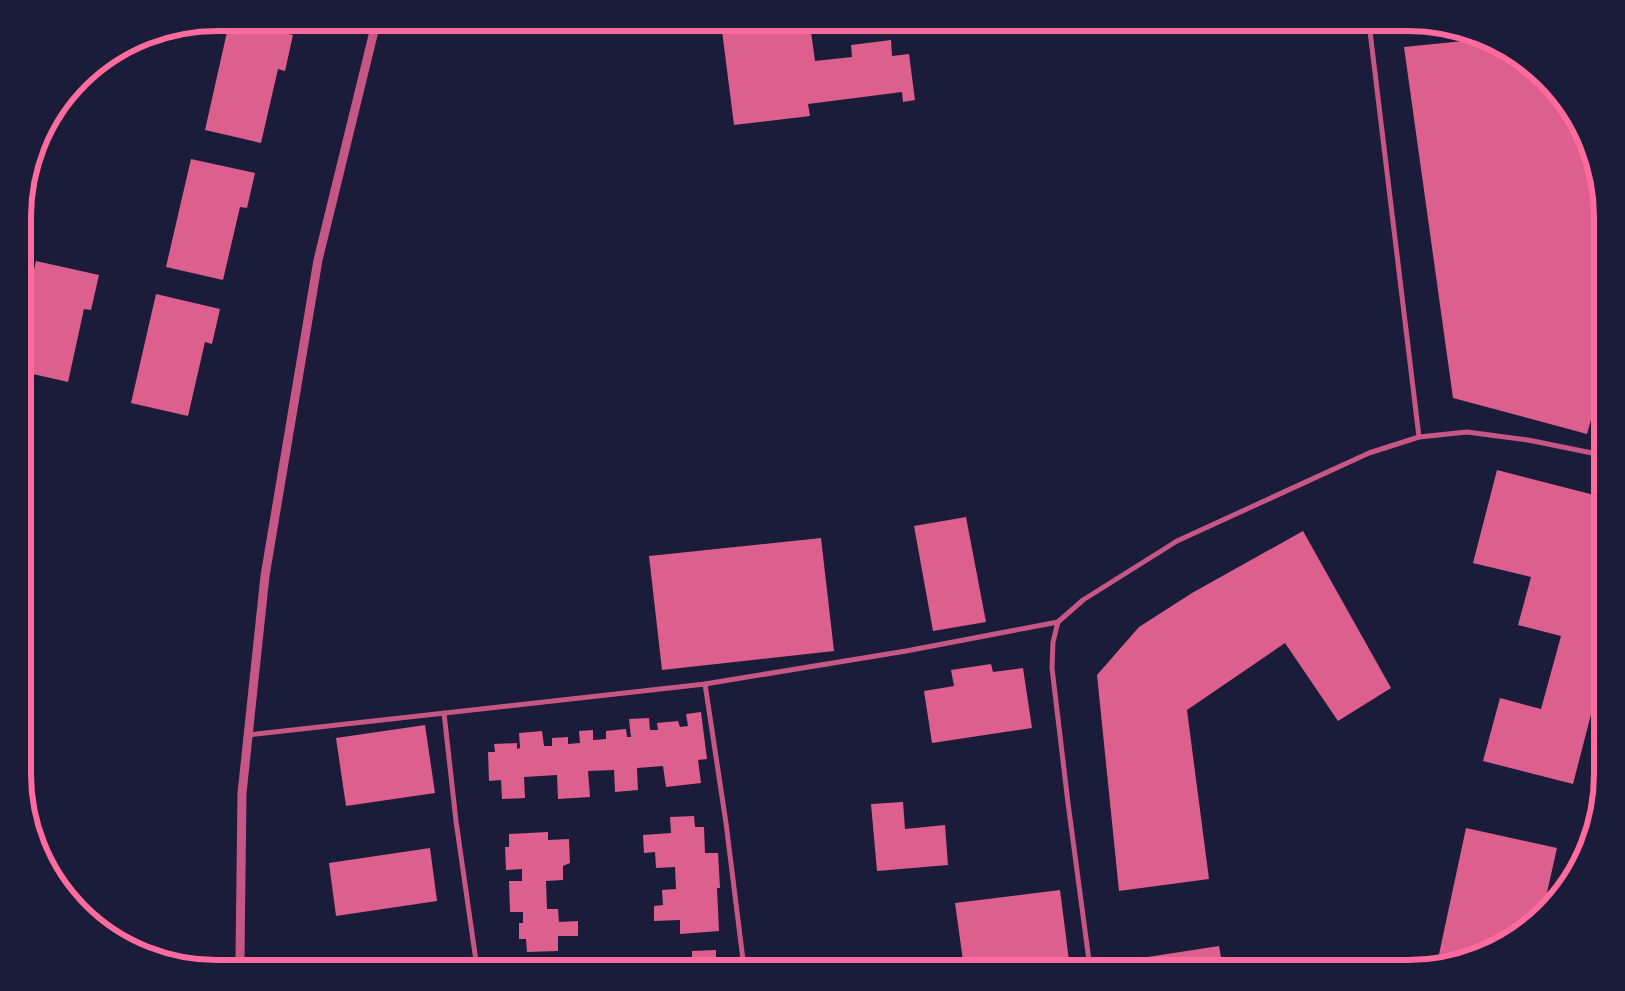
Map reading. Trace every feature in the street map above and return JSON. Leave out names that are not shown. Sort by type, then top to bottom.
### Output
[{"type":"street","points":[[240,960],[242,793],[265,576],[317,269],[374,31]]},
{"type":"street","points":[[1370,31],[1419,437]]},
{"type":"street","points":[[248,735],[706,684],[906,651],[1058,622],[1083,600],[1177,541],[1370,453],[1419,437],[1467,432],[1528,440],[1594,453]]},
{"type":"street","points":[[1058,622],[1052,642],[1052,668],[1089,960]]},
{"type":"street","points":[[706,684],[743,960]]},
{"type":"street","points":[[444,713],[456,821],[476,960]]},
{"type":"building","points":[[227,31],[274,31],[293,35],[285,71],[278,69],[261,143],[205,130]]},
{"type":"building","points":[[722,31],[819,31],[811,32],[815,61],[852,57],[851,45],[891,40],[892,56],[909,54],[915,100],[903,102],[902,92],[808,104],[810,116],[734,125]]},
{"type":"building","points":[[1467,41],[1490,50],[1521,70],[1548,95],[1575,135],[1584,157],[1590,181],[1594,217],[1594,409],[1587,434],[1453,398],[1404,47]]},
{"type":"building","points":[[191,159],[255,173],[247,208],[240,207],[223,280],[166,267]]},
{"type":"building","points":[[36,261],[99,275],[91,310],[84,309],[68,382],[31,374],[31,282]]},
{"type":"building","points":[[156,294],[220,309],[212,344],[205,342],[188,416],[131,403]]},
{"type":"building","points":[[1497,470],[1594,495],[1594,703],[1573,784],[1483,761],[1500,698],[1541,709],[1561,636],[1518,625],[1531,577],[1473,563]]},
{"type":"building","points":[[966,517],[986,622],[933,631],[914,526]]},
{"type":"building","points":[[1303,531],[1391,688],[1338,721],[1285,643],[1187,710],[1209,879],[1119,891],[1097,675],[1139,627],[1192,593]]},
{"type":"building","points":[[821,538],[834,651],[662,670],[649,556]]},
{"type":"building","points":[[991,664],[993,672],[1023,668],[1032,728],[932,743],[924,691],[954,686],[951,670]]},
{"type":"building","points":[[701,712],[707,759],[698,760],[701,783],[666,787],[663,766],[637,768],[638,790],[615,792],[614,770],[588,771],[590,797],[558,799],[557,775],[524,777],[525,798],[502,799],[501,780],[489,781],[488,752],[495,752],[494,744],[517,743],[517,749],[520,748],[519,733],[542,731],[544,746],[552,746],[552,738],[568,737],[568,744],[580,743],[579,731],[593,730],[593,740],[606,739],[606,731],[626,729],[627,737],[631,737],[629,719],[649,718],[650,730],[658,730],[657,723],[678,721],[680,727],[688,726],[686,714]]},
{"type":"building","points":[[425,725],[435,793],[346,806],[336,738]]},
{"type":"building","points":[[903,802],[905,829],[945,825],[948,865],[877,871],[871,804]]},
{"type":"building","points":[[694,816],[695,827],[704,827],[705,853],[718,853],[720,888],[717,888],[719,931],[680,934],[680,920],[654,921],[654,906],[663,905],[662,890],[676,889],[675,867],[656,868],[655,852],[644,853],[643,835],[671,833],[670,817]]},
{"type":"building","points":[[1466,828],[1557,848],[1546,898],[1530,914],[1490,941],[1468,950],[1438,957]]},
{"type":"building","points":[[548,832],[548,840],[569,839],[570,863],[563,866],[563,880],[546,881],[547,909],[558,909],[559,922],[578,921],[578,936],[558,936],[558,951],[527,952],[526,939],[519,939],[519,923],[523,923],[523,912],[510,912],[509,881],[522,881],[522,869],[506,870],[505,847],[509,847],[509,834]]},
{"type":"building","points":[[430,848],[437,901],[336,916],[329,863]]},
{"type":"building","points":[[1060,890],[1069,960],[963,960],[955,903]]},
{"type":"building","points":[[1219,946],[1222,960],[1128,960]]},
{"type":"building","points":[[716,950],[716,960],[692,960],[692,951]]}]
